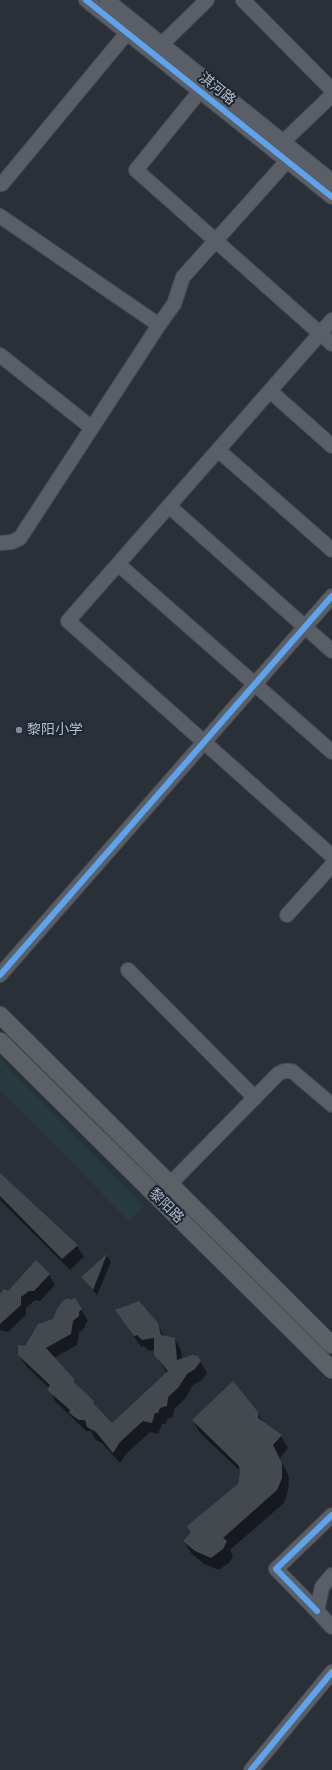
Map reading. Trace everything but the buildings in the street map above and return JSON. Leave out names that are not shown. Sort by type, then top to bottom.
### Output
[{"type":"main road","name":"黎阳路","points":[[0,1015],[332,1345]]},
{"type":"main road","name":"黎阳路","points":[[0,1041],[332,1370]]},
{"type":"street","name":"淇河路","points":[[86,0],[332,198]]},
{"type":"street","name":"淇河路","points":[[107,0],[332,181]]},
{"type":"street","points":[[162,44],[207,0]]},
{"type":"street","points":[[243,0],[332,90]]},
{"type":"street","points":[[2,184],[127,33]]},
{"type":"street","points":[[200,92],[136,170],[332,344]]},
{"type":"street","points":[[283,142],[332,95]]},
{"type":"street","points":[[0,543],[12,542],[20,538],[174,304],[183,277],[287,161]]},
{"type":"street","points":[[0,216],[159,325]]},
{"type":"street","points":[[332,320],[68,621],[332,856]]},
{"type":"street","points":[[0,355],[92,428]]},
{"type":"street","points":[[270,391],[332,446]]},
{"type":"street","points":[[218,450],[332,550]]},
{"type":"street","points":[[168,506],[332,651]]},
{"type":"street","points":[[118,564],[332,752]]},
{"type":"street","points":[[0,975],[332,596]]},
{"type":"street","points":[[287,915],[332,865]]},
{"type":"street","points":[[128,970],[255,1098]]},
{"type":"street","points":[[170,1184],[278,1074],[284,1071],[292,1072],[332,1105]]},
{"type":"street","points":[[332,1515],[276,1569],[332,1627]]},
{"type":"street","points":[[317,1611],[322,1587],[332,1575]]},
{"type":"street","points":[[251,1770],[332,1672]]},
{"type":"green space","points":[[0,1059],[144,1206],[129,1221],[0,1090]]},
{"type":"cycle path","points":[[86,0],[332,197]]},
{"type":"cycle path","points":[[0,975],[332,596]]},
{"type":"cycle path","points":[[317,1611],[276,1569],[332,1515]]},
{"type":"cycle path","points":[[251,1770],[332,1672]]},
{"type":"place","name":"黎阳小学","points":[[19,730]]}]
